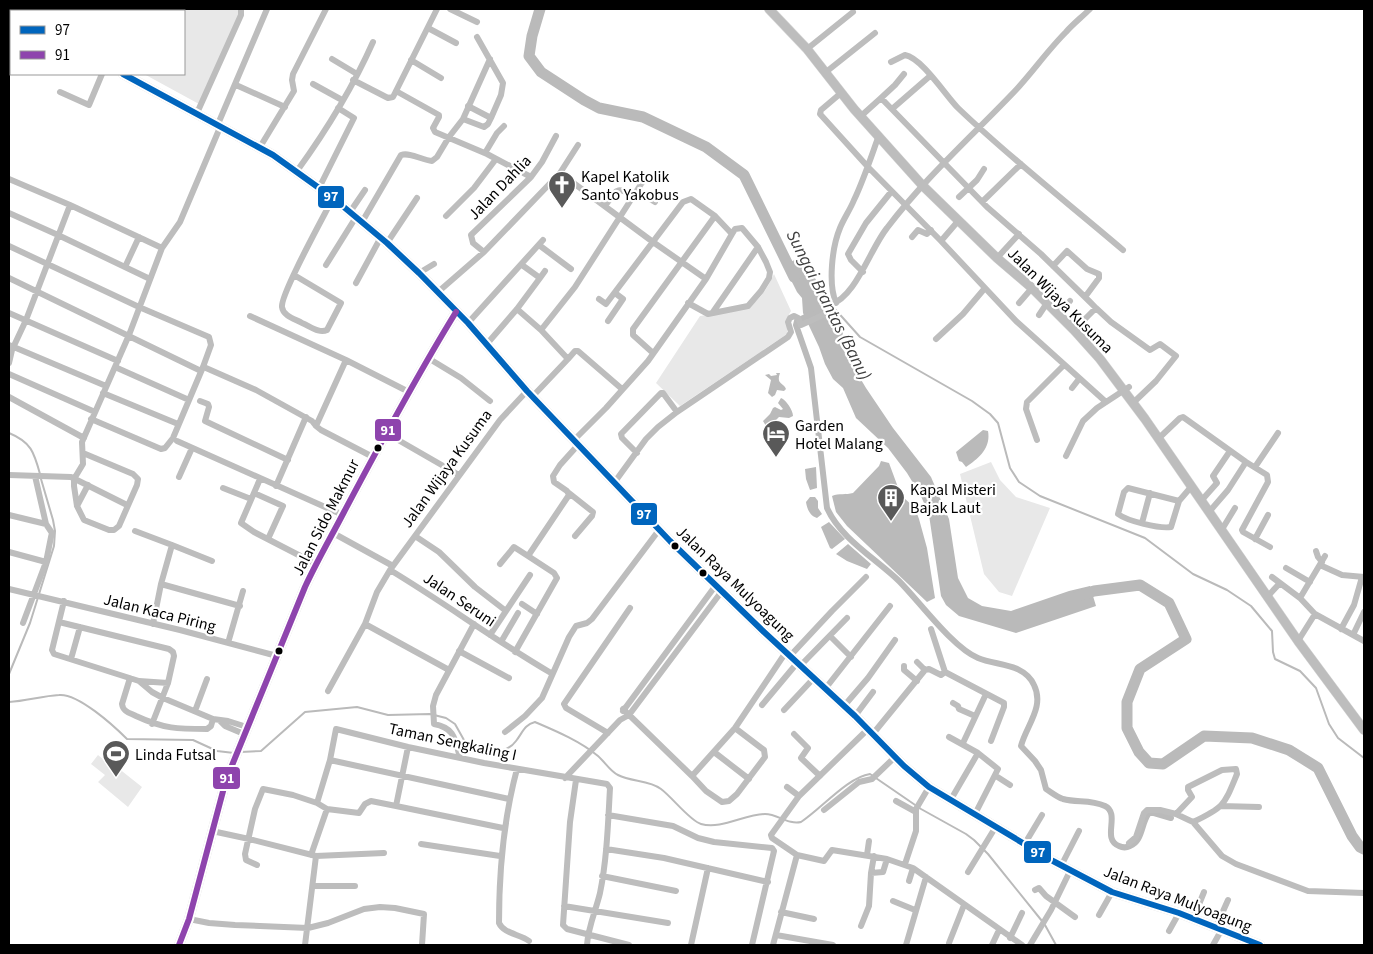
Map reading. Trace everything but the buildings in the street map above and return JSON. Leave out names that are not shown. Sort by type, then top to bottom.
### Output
[{"type":"main road","name":"Jalan Wijaya Kusuma","points":[[769,9],[807,49],[841,93],[923,186],[997,258],[1032,288],[1074,330],[1127,389],[1133,403],[1201,501],[1209,512],[1225,525],[1267,597],[1364,730]]},
{"type":"main road","name":"Jalan Raya Mulyoagung","points":[[128,75],[260,147],[333,198],[384,240],[419,272],[468,323],[529,394],[660,530],[895,757],[929,787],[974,816],[1061,866],[1112,892],[1179,913],[1257,945]]},
{"type":"main road","name":"Jalan Sido Makmur","points":[[179,945],[189,919],[226,780],[245,730],[316,564],[386,433],[456,312]]},
{"type":"street","points":[[197,113],[241,15],[241,9]]},
{"type":"street","points":[[84,453],[136,476],[138,479],[119,526],[114,530],[84,520],[77,506],[74,479],[84,464],[84,453],[81,446],[94,412],[129,335],[162,248],[180,222],[267,9]]},
{"type":"street","points":[[260,147],[294,91],[293,74],[326,9]]},
{"type":"street","points":[[450,9],[477,22]]},
{"type":"street","points":[[614,483],[651,432],[677,412],[788,337],[791,330],[789,320],[794,316],[801,322],[832,307],[860,277],[886,228],[923,186],[1014,92],[1064,33],[1090,9]]},
{"type":"street","points":[[332,59],[355,77],[388,98],[393,97],[428,28],[434,10]]},
{"type":"street","points":[[807,49],[853,12]]},
{"type":"street","points":[[428,28],[456,43]]},
{"type":"street","points":[[826,72],[875,33]]},
{"type":"street","points":[[463,119],[484,127],[488,124],[501,95],[503,83],[477,37]]},
{"type":"street","points":[[297,172],[317,144],[373,42]]},
{"type":"street","points":[[891,62],[903,55],[910,56],[944,89],[957,107],[1123,250]]},
{"type":"street","points":[[326,265],[356,217],[400,155],[405,154],[421,160],[432,161],[438,156],[449,137],[463,119],[490,59]]},
{"type":"street","points":[[411,60],[441,78]]},
{"type":"street","points":[[861,116],[895,85],[904,74]]},
{"type":"street","points":[[60,92],[89,105],[102,75]]},
{"type":"street","points":[[892,109],[930,76]]},
{"type":"street","points":[[313,84],[342,100]]},
{"type":"street","points":[[236,85],[285,106]]},
{"type":"street","points":[[396,91],[438,114],[439,117],[433,131],[485,153],[531,177]]},
{"type":"street","points":[[841,93],[821,110],[820,114],[891,192],[931,230],[1016,321],[1106,402]]},
{"type":"street","points":[[881,98],[968,189],[1019,234],[1111,322],[1150,350],[1160,344],[1176,356],[1133,403]]},
{"type":"street","points":[[468,106],[491,118]]},
{"type":"street","points":[[319,188],[354,118],[338,108]]},
{"type":"street","points":[[485,153],[497,133],[504,126]]},
{"type":"street","points":[[832,307],[831,286],[836,241],[868,167],[879,135]]},
{"type":"street","name":"Jalan Dahlia","points":[[484,252],[473,243],[471,236],[531,177],[542,162],[556,136]]},
{"type":"street","points":[[438,292],[484,252],[560,173],[578,145]]},
{"type":"street","points":[[446,216],[474,188],[496,159]]},
{"type":"street","points":[[982,202],[1021,164]]},
{"type":"street","points":[[958,198],[984,169]]},
{"type":"street","points":[[560,173],[706,279]]},
{"type":"street","points":[[9,179],[162,248]]},
{"type":"street","points":[[541,330],[574,287],[643,181]]},
{"type":"street","points":[[606,206],[615,191],[620,189],[655,202]]},
{"type":"street","points":[[356,217],[365,190]]},
{"type":"street","points":[[862,272],[850,260],[848,254],[866,223],[891,192]]},
{"type":"street","points":[[294,275],[341,304],[327,330],[324,332],[288,316],[283,310],[282,303],[294,275],[333,198]]},
{"type":"street","points":[[356,283],[384,240],[417,198]]},
{"type":"street","points":[[599,299],[606,305],[686,199],[691,199],[734,231]]},
{"type":"street","points":[[9,363],[11,346],[26,320],[70,205]]},
{"type":"street","points":[[9,213],[150,279]]},
{"type":"street","points":[[653,353],[633,335],[633,330],[715,216]]},
{"type":"street","points":[[941,241],[959,220]]},
{"type":"street","points":[[575,536],[592,516],[593,512],[554,482],[553,476],[576,442],[653,353],[688,303],[706,279],[734,231],[742,228],[758,247],[771,274],[761,291],[748,306],[708,314],[703,313],[688,303]]},
{"type":"street","points":[[912,237],[918,230],[927,234],[931,230]]},
{"type":"street","points":[[997,258],[1019,234]]},
{"type":"street","points":[[125,267],[140,237]]},
{"type":"street","points":[[468,323],[541,242],[571,269]]},
{"type":"street","points":[[9,246],[139,307],[209,337],[211,345],[204,370],[173,438],[166,448],[163,449],[91,419]]},
{"type":"street","points":[[713,312],[758,247]]},
{"type":"street","points":[[1053,266],[1066,251],[1087,269],[1099,274],[1099,278],[1085,297]]},
{"type":"street","points":[[419,272],[434,264]]},
{"type":"street","points":[[522,265],[540,278]]},
{"type":"street","points":[[486,345],[546,271]]},
{"type":"street","points":[[9,278],[204,370],[256,390],[312,420],[316,426],[373,457]]},
{"type":"street","points":[[936,339],[963,314],[985,288]]},
{"type":"street","points":[[1019,303],[1032,288]]},
{"type":"street","points":[[608,321],[623,299],[615,292]]},
{"type":"street","points":[[1058,314],[1070,301]]},
{"type":"street","points":[[1039,315],[1047,303]]},
{"type":"street","points":[[1074,330],[1096,308]]},
{"type":"street","points":[[517,309],[541,330],[568,359],[578,351],[622,389]]},
{"type":"street","points":[[9,313],[189,400]]},
{"type":"street","points":[[250,316],[346,360],[409,392]]},
{"type":"street","points":[[11,346],[106,386]]},
{"type":"street","points":[[428,358],[461,378],[490,401]]},
{"type":"street","name":"Jalan Wijaya Kusuma","points":[[328,691],[365,624],[377,592],[459,475],[508,410],[568,359]]},
{"type":"street","points":[[316,426],[346,360]]},
{"type":"street","points":[[1037,440],[1026,410],[1027,402],[1064,365]]},
{"type":"street","points":[[9,374],[94,412]]},
{"type":"street","points":[[1072,388],[1079,379]]},
{"type":"street","points":[[1066,456],[1083,421],[1106,402],[1127,389]]},
{"type":"street","points":[[103,393],[178,424]]},
{"type":"street","points":[[637,452],[622,438],[621,434],[661,393],[663,393],[677,412]]},
{"type":"street","points":[[9,397],[84,438]]},
{"type":"street","points":[[200,401],[208,404],[209,407],[205,421],[288,460]]},
{"type":"street","points":[[276,486],[306,417]]},
{"type":"street","points":[[1158,438],[1183,417],[1267,475],[1269,480],[1242,530],[1256,536],[1270,547]]},
{"type":"street","points":[[386,433],[459,475]]},
{"type":"street","points":[[1255,466],[1278,433]]},
{"type":"street","points":[[177,441],[343,515]]},
{"type":"street","points":[[179,477],[192,448]]},
{"type":"street","points":[[1201,501],[1217,483],[1213,476],[1230,451]]},
{"type":"street","points":[[1209,512],[1228,490],[1246,462]]},
{"type":"street","points":[[9,475],[67,476],[127,504]]},
{"type":"street","points":[[23,623],[38,595],[52,533],[46,524],[36,476]]},
{"type":"street","points":[[260,479],[241,523],[254,532],[316,564]]},
{"type":"street","points":[[77,506],[88,485]]},
{"type":"street","points":[[1179,501],[1126,488],[1118,511],[1120,516],[1166,528],[1171,527],[1179,501],[1191,487]]},
{"type":"street","points":[[223,488],[283,506],[268,539]]},
{"type":"street","points":[[528,556],[568,498],[569,492]]},
{"type":"street","points":[[1142,522],[1150,493]]},
{"type":"street","points":[[1225,525],[1235,508]]},
{"type":"street","points":[[9,515],[46,524]]},
{"type":"street","points":[[1256,536],[1268,515]]},
{"type":"street","points":[[505,732],[525,716],[542,698],[551,673],[568,637],[576,626],[587,623],[592,619],[660,530]]},
{"type":"street","points":[[135,531],[212,561]]},
{"type":"street","name":"Jalan Seruni","points":[[333,533],[392,568],[515,652],[551,673]]},
{"type":"street","points":[[415,536],[439,552],[474,587],[506,611]]},
{"type":"street","points":[[153,624],[161,584],[172,545]]},
{"type":"street","points":[[500,564],[514,547],[557,576],[556,581],[515,652]]},
{"type":"street","points":[[1316,551],[1321,563],[1342,574],[1363,578],[1354,605],[1341,629]]},
{"type":"street","points":[[9,552],[46,562]]},
{"type":"street","points":[[1300,598],[1321,563]]},
{"type":"street","points":[[1286,568],[1310,582]]},
{"type":"street","points":[[490,635],[530,575]]},
{"type":"street","points":[[692,776],[794,659],[832,611],[866,577]]},
{"type":"street","points":[[1272,577],[1300,598],[1315,614],[1364,641]]},
{"type":"street","points":[[1267,597],[1280,582]]},
{"type":"street","points":[[161,584],[240,606]]},
{"type":"street","points":[[620,720],[624,709],[719,588]]},
{"type":"street","points":[[565,778],[620,720],[630,715],[676,653],[719,588]]},
{"type":"street","name":"Jalan Kaca Piring","points":[[9,589],[64,601],[277,656]]},
{"type":"street","points":[[228,643],[243,591]]},
{"type":"street","points":[[64,601],[52,651],[54,654],[139,681],[168,683]]},
{"type":"street","points":[[522,604],[537,614]]},
{"type":"street","points":[[825,689],[852,657],[890,606]]},
{"type":"street","points":[[606,734],[566,708],[564,704],[630,608]]},
{"type":"street","points":[[1353,636],[1364,612]]},
{"type":"street","points":[[501,642],[518,613]]},
{"type":"street","points":[[1298,641],[1315,614]]},
{"type":"street","points":[[762,705],[794,659],[830,636],[847,618]]},
{"type":"street","points":[[59,622],[172,651],[174,656],[168,683],[152,724]]},
{"type":"street","points":[[365,624],[449,670]]},
{"type":"street","points":[[460,758],[454,737],[449,729],[434,724],[433,706],[436,695],[474,624]]},
{"type":"street","points":[[71,659],[80,627]]},
{"type":"street","points":[[931,630],[945,672],[1005,704],[991,741]]},
{"type":"street","points":[[830,636],[852,657]]},
{"type":"street","points":[[844,706],[868,678],[895,640]]},
{"type":"street","points":[[670,648],[676,653]]},
{"type":"street","points":[[459,651],[509,678]]},
{"type":"street","points":[[917,662],[926,670],[929,669],[941,675],[945,672]]},
{"type":"street","points":[[904,666],[904,670],[917,680]]},
{"type":"street","points":[[926,670],[870,732],[799,796],[771,835],[772,838],[796,856],[824,862],[832,850],[887,858],[906,864],[1022,945]]},
{"type":"street","points":[[130,678],[122,700],[123,708],[127,712],[152,724],[172,729],[207,728],[216,719]]},
{"type":"street","points":[[784,710],[814,678]]},
{"type":"street","points":[[195,711],[207,679]]},
{"type":"street","points":[[139,681],[143,686],[163,698],[245,730]]},
{"type":"street","points":[[854,716],[873,692]]},
{"type":"street","points":[[963,743],[986,694]]},
{"type":"street","points":[[953,703],[959,709],[975,716]]},
{"type":"street","points":[[624,709],[714,799],[725,802],[737,794],[763,762],[765,753],[735,728]]},
{"type":"street","name":"Taman Sengkaling I","points":[[330,760],[336,729],[460,758],[608,785],[610,788],[608,814]]},
{"type":"street","points":[[794,734],[808,748],[801,758],[820,776]]},
{"type":"street","points":[[949,737],[963,743],[998,769],[974,816]]},
{"type":"street","points":[[396,806],[408,747]]},
{"type":"street","points":[[714,752],[749,779]]},
{"type":"street","points":[[950,800],[978,753]]},
{"type":"street","points":[[824,810],[859,782],[872,779],[895,757]]},
{"type":"street","points":[[317,803],[330,760],[509,799]]},
{"type":"street","points":[[1176,814],[1192,797],[1188,787],[1222,770],[1236,768],[1238,774],[1222,806],[1193,822]]},
{"type":"street","points":[[517,769],[503,828],[498,883],[500,926],[529,941]]},
{"type":"street","points":[[996,776],[1010,785]]},
{"type":"street","points":[[576,780],[570,822],[563,925],[564,928],[629,945]]},
{"type":"street","points":[[787,787],[799,796]]},
{"type":"street","points":[[906,864],[915,838],[917,809],[929,787]]},
{"type":"street","points":[[257,865],[246,860],[245,857],[255,809],[263,789],[293,795],[317,803],[327,809],[359,813],[365,804],[371,802],[405,807],[503,828]]},
{"type":"street","points":[[896,801],[917,809]]},
{"type":"street","points":[[1222,806],[1260,807]]},
{"type":"street","points":[[305,945],[313,886],[314,855],[327,809]]},
{"type":"street","points":[[1129,843],[1136,837],[1141,818],[1147,810],[1160,810],[1176,814],[1193,822],[1222,856],[1236,864],[1308,891],[1364,893]]},
{"type":"street","points":[[587,945],[602,876],[608,814],[673,826],[698,838],[714,842],[770,847],[774,852],[752,945]]},
{"type":"street","points":[[1024,844],[1042,815]]},
{"type":"street","points":[[968,872],[995,828]]},
{"type":"street","points":[[212,831],[249,838],[314,855],[384,853]]},
{"type":"street","points":[[1061,866],[1079,831]]},
{"type":"street","points":[[861,926],[869,906],[871,855],[869,841]]},
{"type":"street","points":[[421,844],[500,856]]},
{"type":"street","points":[[606,849],[664,858],[768,882]]},
{"type":"street","points":[[773,945],[796,856]]},
{"type":"street","points":[[871,873],[884,872],[887,858]]},
{"type":"street","points":[[691,945],[708,868]]},
{"type":"street","points":[[909,881],[913,868]]},
{"type":"street","points":[[1030,945],[1056,902],[1070,871]]},
{"type":"street","points":[[602,876],[676,891]]},
{"type":"street","points":[[906,945],[926,877]]},
{"type":"street","points":[[313,886],[355,886]]},
{"type":"street","points":[[1035,890],[1039,888],[1046,896],[1075,917]]},
{"type":"street","points":[[1100,915],[1112,892]]},
{"type":"street","points":[[1193,919],[1204,892]]},
{"type":"street","points":[[1212,945],[1228,900]]},
{"type":"street","points":[[893,901],[915,910]]},
{"type":"street","points":[[949,943],[964,905]]},
{"type":"street","points":[[564,906],[668,923]]},
{"type":"street","points":[[189,919],[235,925],[308,926],[328,923],[364,909],[395,908],[424,914],[422,945]]},
{"type":"street","points":[[781,912],[814,919]]},
{"type":"street","points":[[1010,938],[1022,912]]},
{"type":"street","points":[[1169,931],[1179,913]]},
{"type":"street","points":[[992,945],[999,930]]},
{"type":"street","points":[[776,935],[834,945]]},
{"type":"shaded area","points":[[237,9],[241,12],[199,104],[146,75],[185,75],[185,10],[154,10]]},
{"type":"shaded area","points":[[803,255],[843,332],[841,346],[893,428],[931,477],[949,519],[958,578],[968,598],[982,606],[1011,611],[1069,591],[1090,586],[1096,606],[1016,633],[959,616],[946,605],[941,596],[929,515],[921,496],[888,448],[856,418],[843,388],[833,379],[825,364],[803,313],[802,298],[784,266]]},
{"type":"shaded area","points":[[774,274],[791,311],[787,318],[787,334],[680,406],[656,383],[700,316],[736,311],[753,304],[767,287]]},
{"type":"shaded area","points":[[776,373],[780,373],[779,381],[786,389],[784,391],[777,390],[772,397],[768,393],[771,380],[765,375],[777,375]]},
{"type":"shaded area","points":[[781,398],[789,406],[793,416],[789,418],[779,417],[771,425],[766,426],[763,421],[773,408],[783,409],[778,403]]},
{"type":"shaded area","points":[[983,430],[988,431],[988,443],[983,452],[966,467],[959,461],[956,452]]},
{"type":"shaded area","points":[[881,461],[889,463],[899,490],[903,497],[915,508],[919,519],[927,548],[935,598],[927,602],[847,526],[836,512],[832,496],[853,493],[879,466]]},
{"type":"shaded area","points":[[991,462],[1000,480],[1016,497],[1050,508],[1012,596],[999,592],[984,574],[960,474]]},
{"type":"shaded area","points":[[816,467],[817,488],[810,490],[805,469]]},
{"type":"shaded area","points":[[810,497],[815,497],[818,501],[818,508],[822,514],[817,518],[811,514],[807,507],[806,502]]},
{"type":"shaded area","points":[[829,522],[845,539],[832,549],[821,527]]},
{"type":"shaded area","points":[[848,544],[871,564],[867,569],[847,561],[836,554]]},
{"type":"shaded area","name":"Linda Futsal","points":[[98,755],[111,766],[113,764],[142,787],[128,807],[98,782],[105,775],[91,764]]},
{"type":"waterway","name":"Sungai Brantas (Banu)","points":[[540,9],[532,36],[529,56],[541,72],[599,108],[643,117],[706,147],[744,175],[794,277]]},
{"type":"waterway","points":[[834,308],[860,337],[972,401],[990,414],[998,423],[1010,468],[1019,482],[1040,496],[1145,538],[1193,574],[1227,590],[1251,606],[1272,631],[1275,659],[1300,671],[1316,688],[1329,724],[1338,738],[1364,758]]},
{"type":"waterway","points":[[812,314],[797,321],[796,325],[811,368],[827,508],[833,519],[859,548],[899,581],[958,645],[978,658],[1017,669],[1030,678],[1037,693],[1036,709],[1021,746],[1041,770],[1046,789],[1063,799],[1105,806],[1109,810],[1112,820],[1111,838],[1114,843],[1122,847],[1134,844],[1140,836],[1149,813],[1171,818]]},
{"type":"waterway","points":[[9,433],[27,444],[36,460],[40,474]]},
{"type":"waterway","points":[[9,674],[30,623],[54,546],[55,531],[53,520],[41,479]]},
{"type":"waterway","name":"Sungai Brantas (Banu)","points":[[1078,596],[1094,591],[1140,585],[1169,603],[1186,639],[1140,669],[1127,702],[1127,728],[1139,752],[1149,763],[1163,764],[1204,736],[1252,738],[1289,750],[1318,768],[1352,836],[1360,847],[1364,849]]},
{"type":"waterway","points":[[9,702],[59,695],[67,696],[76,699],[95,711],[127,739],[193,740],[217,751],[234,753]]},
{"type":"waterway","points":[[241,752],[261,751],[305,712],[357,707],[388,715],[430,714],[446,718],[455,724],[469,749],[487,753],[507,749],[516,741],[526,727],[535,722],[584,746],[618,775],[656,786],[697,822],[709,825],[717,825],[749,816],[765,814],[796,823],[801,822],[844,787],[862,776],[870,774],[921,809],[974,840],[988,854],[1042,921]]},
{"type":"waterway","points":[[1045,925],[1056,945]]},
{"type":"transit line","name":"97","points":[[125,75],[273,155],[333,198],[387,243],[468,323],[527,391],[670,541],[764,632],[855,716],[904,766],[929,787],[1053,861],[1112,892],[1179,913],[1260,945]]},
{"type":"transit line","name":"91","points":[[179,945],[189,919],[226,780],[305,587],[385,436],[456,312]]},
{"type":"place","name":"Kapel Katolik Santo Yakobus","points":[[562,209]]},
{"type":"place","name":"Garden Hotel Malang","points":[[776,458]]},
{"type":"place","name":"Kapal Misteri Bajak Laut","points":[[891,522]]},
{"type":"place","name":"Linda Futsal","points":[[116,778]]}]
